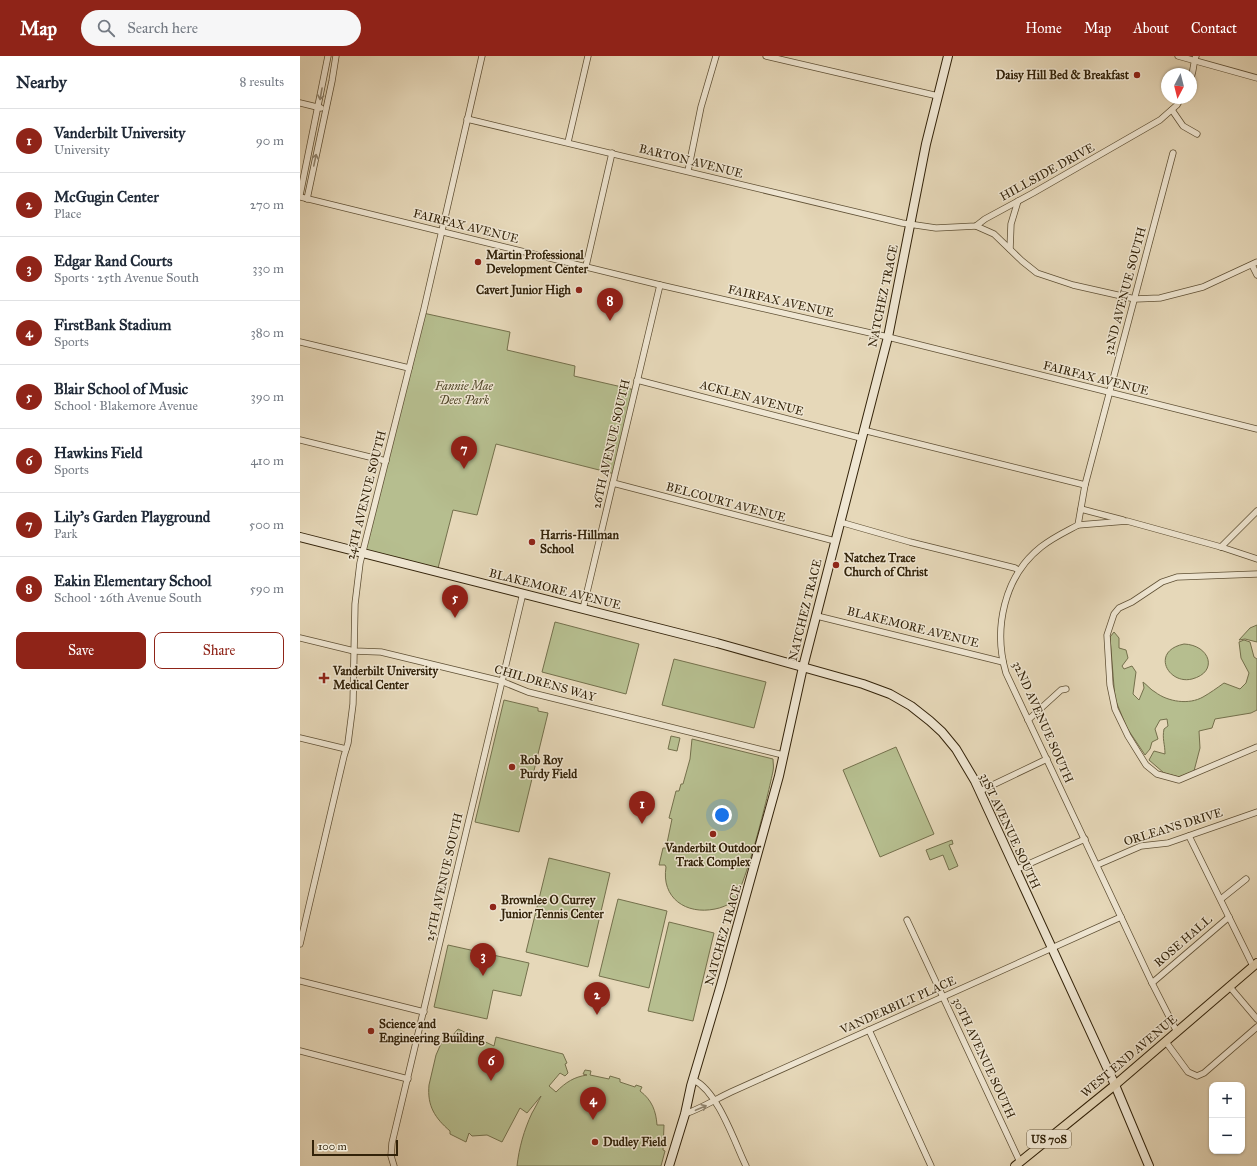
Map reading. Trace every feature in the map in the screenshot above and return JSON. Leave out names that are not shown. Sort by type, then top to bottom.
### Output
[{"type":"main road","name":"NATCHEZ TRACE","points":[[669,1166],[685,1114],[779,776],[803,667],[888,337],[926,144],[948,56]]},
{"type":"main road","name":"BLAKEMORE AVENUE","points":[[300,537],[523,593],[803,667]]},
{"type":"main road","name":"31ST AVENUE SOUTH","points":[[803,667],[863,684],[890,694],[911,706],[942,732],[956,749],[980,791],[1115,1085],[1149,1166]]},
{"type":"main road","name":"WEST END AVENUE","points":[[1018,1164],[1115,1085],[1255,965]]},
{"type":"street","points":[[300,196],[328,56]]},
{"type":"street","points":[[308,199],[336,56]]},
{"type":"street","name":"24TH AVENUE SOUTH","points":[[300,944],[346,750],[353,704],[355,604],[360,563],[409,368],[482,56]]},
{"type":"street","points":[[568,142],[588,56]]},
{"type":"street","points":[[688,172],[701,107],[716,56]]},
{"type":"street","points":[[766,56],[938,96]]},
{"type":"street","points":[[1178,56],[1195,58],[1257,78]]},
{"type":"street","points":[[1194,68],[1195,58]]},
{"type":"street","points":[[300,103],[326,110]]},
{"type":"street","name":"HILLSIDE DRIVE","points":[[976,226],[985,218],[1018,201],[1160,120],[1178,104]]},
{"type":"street","points":[[1172,110],[1183,126],[1197,134]]},
{"type":"street","name":"BARTON AVENUE","points":[[467,118],[910,225]]},
{"type":"street","points":[[586,266],[612,153]]},
{"type":"street","name":"32ND AVENUE SOUTH","points":[[1173,153],[1110,392],[1086,486],[1078,525],[1041,546],[1018,570],[1007,595],[1001,624],[1003,662],[1006,672],[1152,983],[1177,1032]]},
{"type":"street","name":"FAIRFAX AVENUE","points":[[300,196],[660,284],[888,337],[1257,429]]},
{"type":"street","points":[[1010,249],[1011,224],[1018,201]]},
{"type":"street","points":[[910,225],[936,228],[976,226],[994,234],[1037,273],[1073,286],[1135,299],[1160,298],[1203,287],[1255,263],[1257,274]]},
{"type":"street","name":"26TH AVENUE SOUTH","points":[[583,609],[660,284]]},
{"type":"street","points":[[300,342],[409,368]]},
{"type":"street","name":"ACKLEN AVENUE","points":[[637,380],[1086,486]]},
{"type":"street","points":[[300,440],[386,461]]},
{"type":"street","name":"BELCOURT AVENUE","points":[[613,483],[835,541]]},
{"type":"street","points":[[1081,509],[1221,547],[1257,559]]},
{"type":"street","points":[[1221,547],[1257,511]]},
{"type":"street","points":[[1078,525],[1128,521]]},
{"type":"street","points":[[840,522],[1018,570]]},
{"type":"street","points":[[1257,574],[1177,576],[1162,582],[1132,602],[1119,608],[1114,614],[1107,635],[1110,685],[1115,709],[1128,736],[1146,766],[1157,774],[1179,780],[1257,747]]},
{"type":"street","name":"25TH AVENUE SOUTH","points":[[394,1166],[391,1156],[391,1147],[523,593]]},
{"type":"street","name":"BLAKEMORE AVENUE","points":[[817,616],[1003,662]]},
{"type":"street","name":"CHILDRENS WAY","points":[[300,638],[354,651],[381,652],[501,681],[528,692],[783,755]]},
{"type":"street","points":[[1028,720],[1061,690],[1066,689]]},
{"type":"street","points":[[300,738],[346,750]]},
{"type":"street","points":[[980,791],[1047,759]]},
{"type":"street","name":"ORLEANS DRIVE","points":[[1097,866],[1141,846],[1168,843],[1257,812]]},
{"type":"street","points":[[1189,836],[1221,898],[1229,917],[1255,965]]},
{"type":"street","points":[[1015,870],[1085,839]]},
{"type":"street","points":[[1221,898],[1246,879]]},
{"type":"street","name":"VANDERBILT PLACE","points":[[685,1114],[1121,917]]},
{"type":"street","name":"ROSE HALL","points":[[1152,983],[1229,917]]},
{"type":"street","name":"30TH AVENUE SOUTH","points":[[907,920],[944,997],[1018,1164]]},
{"type":"street","points":[[300,981],[424,1012]]},
{"type":"street","points":[[1229,986],[1257,1020]]},
{"type":"street","points":[[1166,1042],[1188,1072],[1197,1076],[1204,1073],[1257,1027]]},
{"type":"street","points":[[869,1030],[931,1166]]},
{"type":"street","points":[[300,1052],[408,1079]]},
{"type":"street","points":[[694,1080],[699,1082],[715,1100],[746,1166]]},
{"type":"green space","name":"Fannie Mae Dees Park","points":[[423,313],[510,332],[507,350],[575,366],[574,376],[635,390],[615,474],[496,444],[477,515],[453,510],[437,572],[363,553]]},
{"type":"green space","points":[[555,622],[639,644],[626,694],[542,672]]},
{"type":"green space","points":[[1257,625],[1257,642],[1245,639],[1239,640],[1250,628]]},
{"type":"green space","points":[[1114,632],[1119,638],[1119,648],[1126,650],[1128,658],[1122,666],[1124,669],[1132,666],[1136,672],[1133,694],[1139,700],[1144,688],[1143,682],[1152,690],[1166,698],[1185,702],[1203,697],[1224,683],[1240,689],[1246,683],[1249,673],[1241,658],[1239,642],[1244,640],[1250,642],[1254,657],[1257,659],[1257,710],[1251,713],[1215,719],[1212,728],[1199,731],[1200,748],[1194,771],[1179,777],[1164,773],[1149,760],[1154,751],[1165,754],[1163,733],[1164,729],[1168,726],[1167,719],[1160,720],[1155,729],[1158,739],[1152,742],[1150,749],[1145,755],[1127,728],[1115,699],[1110,637]]},
{"type":"green space","points":[[1184,644],[1200,649],[1208,659],[1208,665],[1206,671],[1200,676],[1183,680],[1170,672],[1166,666],[1165,660],[1168,653],[1174,648]]},
{"type":"green space","points":[[674,659],[766,682],[754,728],[662,705]]},
{"type":"green space","name":"Rob Roy Purdy Field","points":[[504,700],[538,708],[538,711],[548,713],[519,832],[475,822]]},
{"type":"green space","points":[[671,736],[680,738],[677,751],[668,749]]},
{"type":"green space","name":"Vanderbilt Outdoor Track Complex","points":[[692,739],[773,759],[773,770],[762,819],[743,880],[732,902],[717,909],[694,909],[685,907],[678,902],[667,887],[665,865],[659,865],[663,848],[666,848],[672,819],[669,818],[676,791],[679,791],[681,784],[683,784],[690,759]]},
{"type":"green space","points":[[896,747],[934,834],[880,857],[843,770]]},
{"type":"green space","points":[[952,840],[953,844],[949,845],[958,866],[949,870],[943,855],[930,860],[926,850]]},
{"type":"green space","points":[[549,858],[610,873],[588,967],[526,952]]},
{"type":"green space","points":[[618,899],[667,911],[649,988],[599,976]]},
{"type":"green space","points":[[669,922],[714,933],[693,1021],[648,1011]]},
{"type":"green space","points":[[448,945],[529,963],[521,996],[493,990],[487,1019],[434,1007]]},
{"type":"green space","points":[[458,1029],[494,1046],[496,1037],[563,1054],[567,1063],[565,1064],[568,1073],[565,1076],[560,1073],[549,1086],[556,1092],[570,1080],[587,1075],[583,1074],[585,1070],[591,1071],[590,1075],[609,1079],[610,1076],[620,1079],[620,1082],[635,1087],[636,1085],[642,1087],[640,1091],[648,1098],[653,1106],[657,1125],[664,1125],[663,1150],[665,1151],[661,1166],[517,1166],[524,1132],[541,1096],[527,1113],[520,1108],[502,1142],[487,1135],[472,1136],[469,1133],[466,1142],[450,1134],[450,1131],[433,1111],[429,1099],[429,1085],[436,1055],[443,1039],[448,1041]]},
{"type":"place","name":"Daisy Hill Bed & Breakfast","points":[[1137,75]]},
{"type":"place","name":"Martin Professional Development Center","points":[[478,262]]},
{"type":"place","name":"Cavert Junior High","points":[[579,290]]},
{"type":"place","name":"Eakin Elementary School","points":[[610,321]]},
{"type":"place","name":"Lily's Garden Playground","points":[[464,469]]},
{"type":"place","name":"Harris-Hillman School","points":[[532,542]]},
{"type":"place","name":"Natchez Trace Church of Christ","points":[[836,565]]},
{"type":"place","name":"Blair School of Music","points":[[455,618]]},
{"type":"place","name":"Vanderbilt University Medical Center","points":[[324,678]]},
{"type":"place","name":"Rob Roy Purdy Field","points":[[512,767]]},
{"type":"place","name":"Vanderbilt University","points":[[642,824]]},
{"type":"place","name":"Vanderbilt Outdoor Track Complex","points":[[713,834]]},
{"type":"place","name":"Brownlee O Currey Junior Tennis Center","points":[[493,907]]},
{"type":"place","name":"Edgar Rand Courts","points":[[483,976]]},
{"type":"place","name":"McGugin Center","points":[[597,1015]]},
{"type":"place","name":"Science and Engineering Building","points":[[371,1031]]},
{"type":"place","name":"Hawkins Field","points":[[491,1081]]},
{"type":"place","name":"FirstBank Stadium","points":[[593,1120]]},
{"type":"place","name":"Dudley Field","points":[[595,1142]]}]
